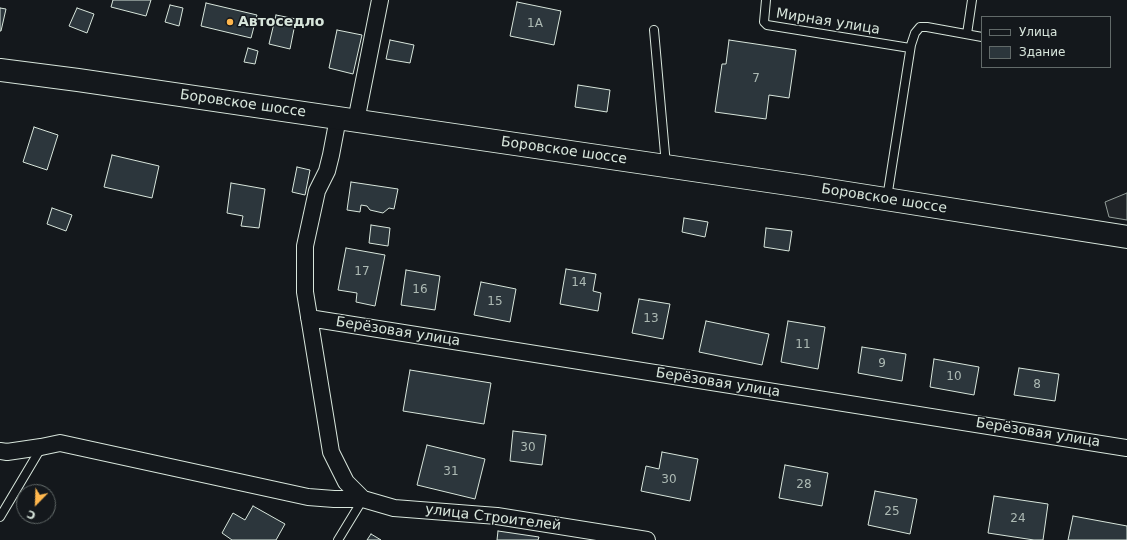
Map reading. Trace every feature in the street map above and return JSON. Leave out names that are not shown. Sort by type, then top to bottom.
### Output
[{"type":"main road","name":"Боровское шоссе","points":[[0,70],[94,82],[666,166],[1127,237]]},
{"type":"street","points":[[363,499],[346,482],[331,452],[305,292],[305,246],[317,192],[327,171],[331,155],[347,120],[380,0]]},
{"type":"street","name":"Берёзовая улица","points":[[309,318],[1127,448]]},
{"type":"street","points":[[0,451],[7,452],[60,443],[308,497],[363,499]]},
{"type":"street","name":"улица Строителей","points":[[363,499],[394,508],[497,516],[647,540]]},
{"type":"lane","name":"Мирная улица","points":[[766,0],[764,22],[773,27],[910,48]]},
{"type":"lane","points":[[967,34],[972,0]]},
{"type":"lane","points":[[887,199],[910,48],[913,38],[920,27],[981,37]]},
{"type":"lane","points":[[654,30],[666,166]]},
{"type":"lane","points":[[0,517],[41,447]]},
{"type":"lane","points":[[338,540],[363,499]]},
{"type":"shaded area","points":[[1127,193],[1127,220],[1109,217],[1105,202]]},
{"type":"building","points":[[113,0],[151,0],[146,16],[111,7]]},
{"type":"building","points":[[517,2],[561,11],[554,45],[510,36]]},
{"type":"building","points":[[206,3],[257,15],[251,38],[201,26]]},
{"type":"building","points":[[170,5],[183,8],[179,26],[165,22]]},
{"type":"building","points":[[0,8],[6,9],[1,31],[0,31]]},
{"type":"building","points":[[77,8],[94,14],[87,33],[69,26]]},
{"type":"building","points":[[276,15],[296,19],[290,49],[269,44]]},
{"type":"building","points":[[337,30],[362,35],[353,74],[329,68]]},
{"type":"building","points":[[390,40],[414,45],[410,63],[386,59]]},
{"type":"building","points":[[729,40],[796,50],[789,98],[769,95],[766,119],[715,112],[722,64],[726,64]]},
{"type":"building","points":[[248,48],[258,51],[255,64],[244,62]]},
{"type":"building","points":[[578,85],[610,90],[607,112],[575,107]]},
{"type":"building","points":[[34,127],[58,135],[47,170],[23,162]]},
{"type":"building","points":[[112,155],[159,166],[152,198],[104,187]]},
{"type":"building","points":[[297,167],[310,170],[305,195],[292,192]]},
{"type":"building","points":[[351,182],[398,189],[394,209],[389,208],[383,213],[370,210],[367,206],[361,205],[360,212],[347,210]]},
{"type":"building","points":[[231,183],[265,189],[259,228],[241,226],[243,216],[227,213]]},
{"type":"building","points":[[52,208],[72,215],[66,231],[47,224]]},
{"type":"building","points":[[684,218],[708,222],[705,237],[682,232]]},
{"type":"building","points":[[371,225],[390,228],[388,246],[369,243]]},
{"type":"building","points":[[766,228],[792,231],[789,251],[764,247]]},
{"type":"building","points":[[346,248],[385,255],[375,306],[356,302],[357,293],[338,290]]},
{"type":"building","points":[[566,269],[596,274],[593,291],[601,293],[598,311],[560,304]]},
{"type":"building","points":[[406,270],[440,276],[435,310],[401,305]]},
{"type":"building","points":[[481,282],[516,289],[510,322],[474,315]]},
{"type":"building","points":[[639,299],[670,304],[663,339],[632,333]]},
{"type":"building","points":[[706,321],[769,334],[762,365],[699,352]]},
{"type":"building","points":[[788,321],[825,327],[818,369],[781,362]]},
{"type":"building","points":[[862,347],[906,354],[902,381],[858,373]]},
{"type":"building","points":[[934,359],[979,367],[974,395],[930,387]]},
{"type":"building","points":[[1019,368],[1059,374],[1055,401],[1014,395]]},
{"type":"building","points":[[410,370],[491,383],[484,424],[403,411]]},
{"type":"building","points":[[513,431],[546,435],[542,465],[510,461]]},
{"type":"building","points":[[427,445],[485,459],[475,499],[417,485]]},
{"type":"building","points":[[662,452],[698,459],[690,501],[641,491],[646,466],[659,469]]},
{"type":"building","points":[[785,465],[828,473],[822,506],[779,498]]},
{"type":"building","points":[[875,491],[917,499],[910,534],[868,525]]},
{"type":"building","points":[[994,496],[1048,504],[1043,540],[988,533]]},
{"type":"building","points":[[253,506],[285,524],[276,540],[232,540],[222,533],[233,513],[245,520]]},
{"type":"building","points":[[1073,516],[1127,526],[1127,540],[1068,540]]},
{"type":"building","points":[[498,531],[539,537],[538,540],[497,540]]},
{"type":"building","points":[[371,534],[381,540],[367,540]]},
{"type":"place","name":"Автоседло","points":[[230,22]]}]
